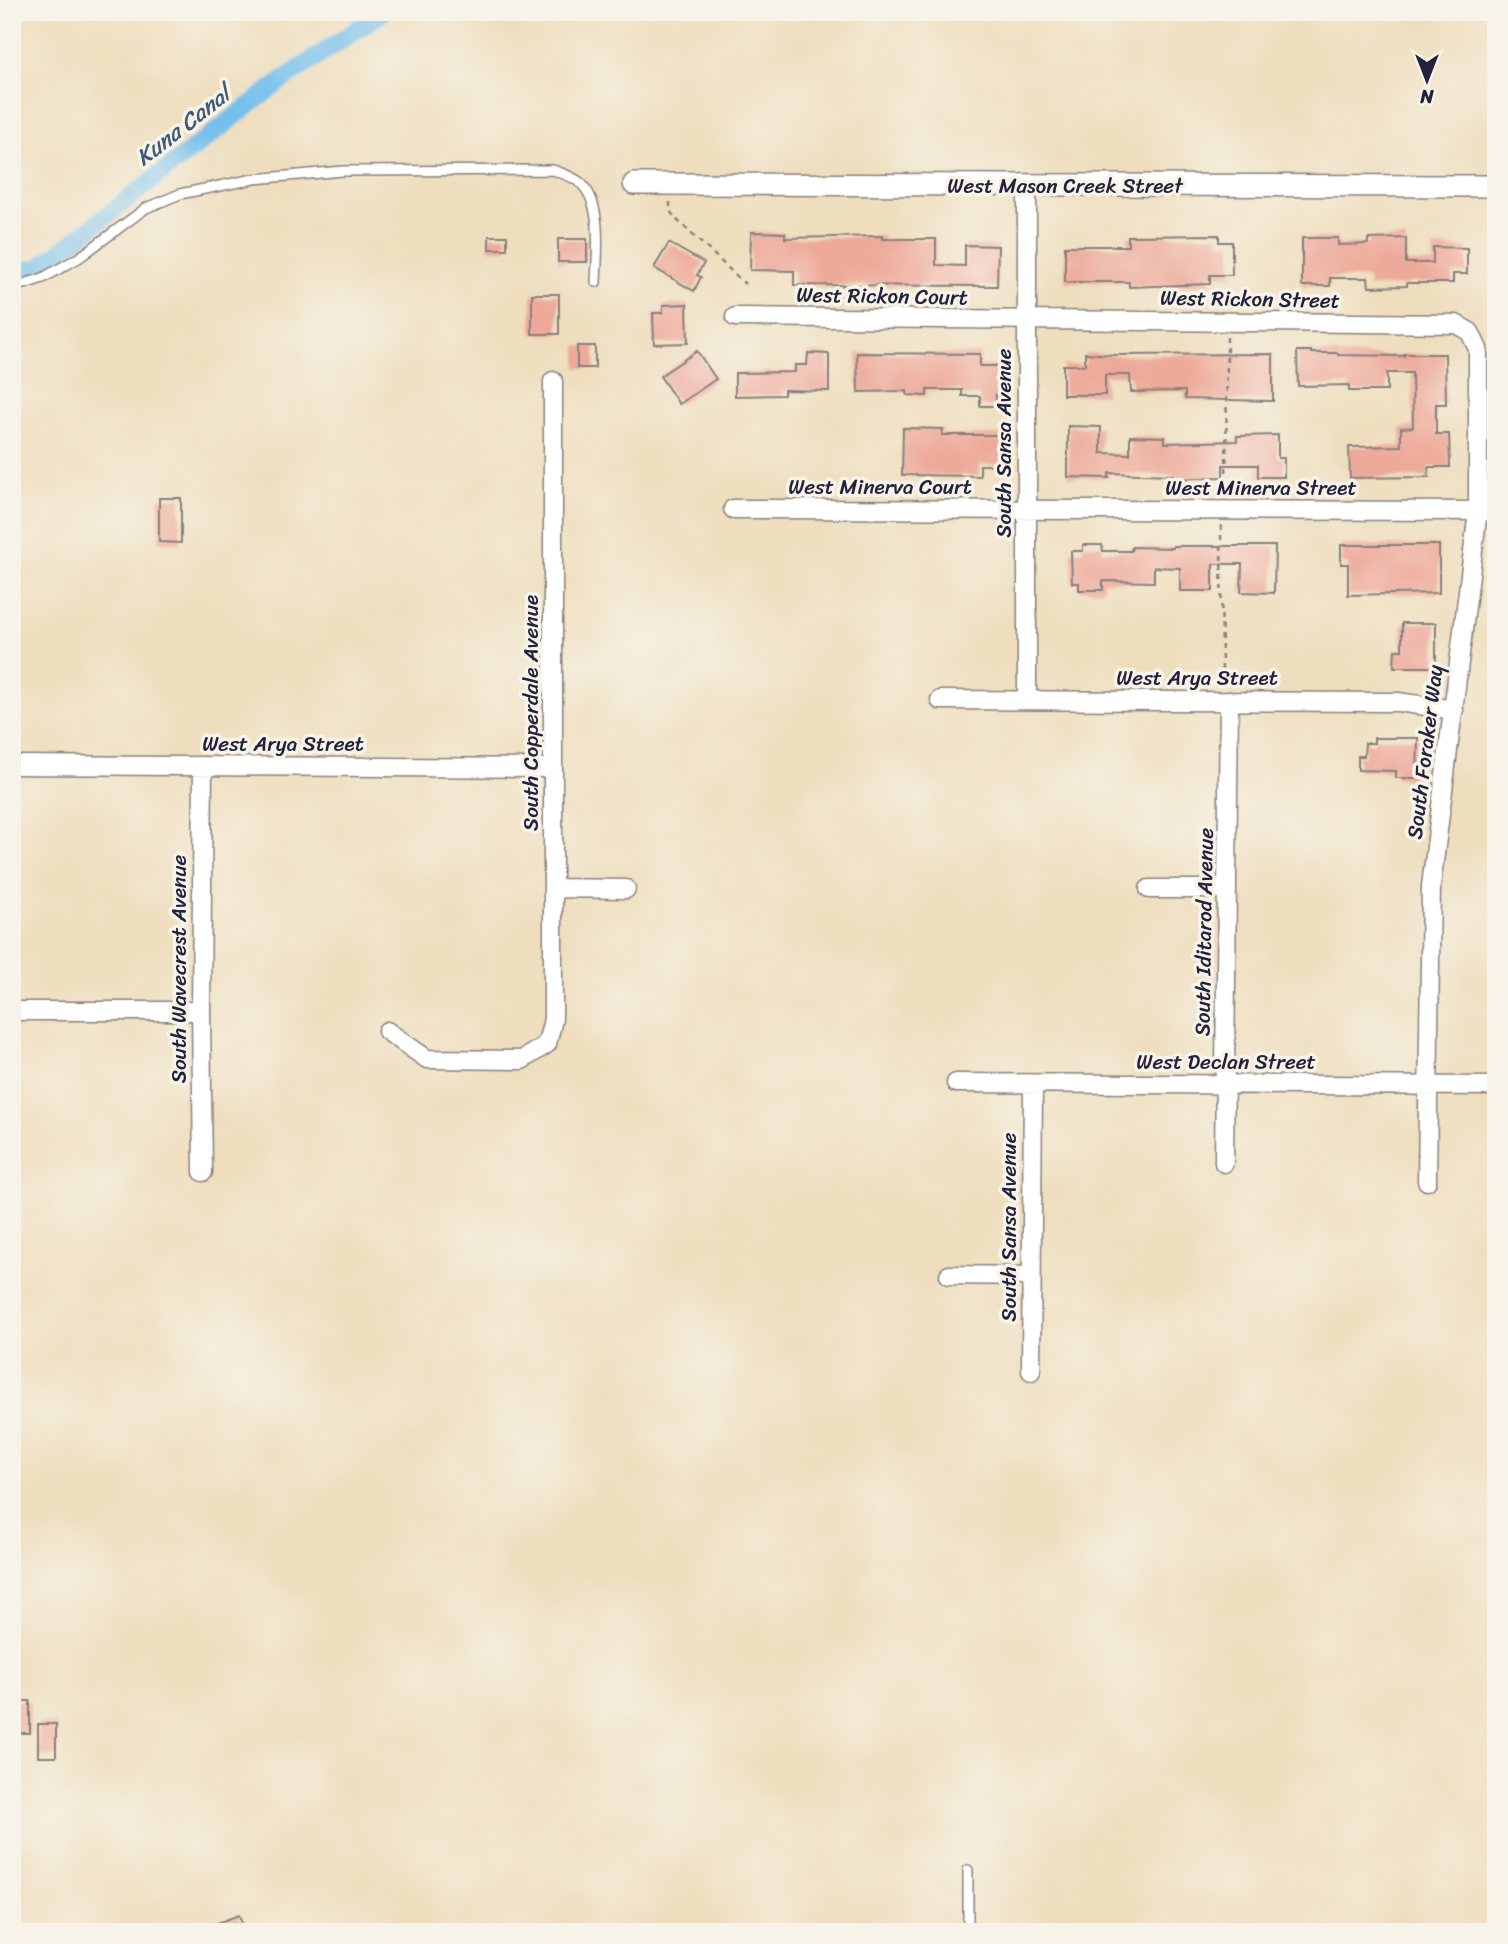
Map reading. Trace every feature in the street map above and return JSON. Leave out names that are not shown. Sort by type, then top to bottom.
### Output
[{"type":"street","name":"West Mason Creek Street","points":[[634,184],[1496,186]]},
{"type":"street","name":"South Sansa Avenue","points":[[1027,186],[1027,700]]},
{"type":"street","name":"West Rickon Court","points":[[735,317],[1027,320]]},
{"type":"street","name":"West Rickon Street","points":[[1027,320],[1456,324],[1470,332]]},
{"type":"street","name":"South Foraker Way","points":[[1427,1181],[1431,886],[1454,709],[1487,511],[1478,349],[1470,332]]},
{"type":"street","name":"South Copperdale Avenue","points":[[387,1031],[427,1059],[522,1060],[547,1044],[553,1019],[553,381]]},
{"type":"street","name":"West Minerva Court","points":[[733,509],[1027,510]]},
{"type":"street","name":"West Minerva Street","points":[[1027,510],[1487,511]]},
{"type":"street","name":"West Arya Street","points":[[940,700],[1398,702],[1454,709]]},
{"type":"street","name":"South Iditarod Avenue","points":[[1224,1163],[1228,701]]},
{"type":"street","name":"West Arya Street","points":[[12,765],[553,768]]},
{"type":"street","name":"South Wavecrest Avenue","points":[[203,766],[203,1172]]},
{"type":"street","points":[[553,888],[626,889]]},
{"type":"street","points":[[1149,890],[1227,889]]},
{"type":"street","points":[[12,1011],[201,1011]]},
{"type":"street","name":"West Declan Street","points":[[956,1083],[1496,1086]]},
{"type":"street","name":"South Sansa Avenue","points":[[1031,1371],[1033,1084]]},
{"type":"street","points":[[949,1275],[1031,1276]]},
{"type":"lane","points":[[12,288],[43,278],[80,257],[146,208],[180,194],[254,179],[357,171],[553,170],[580,181],[594,202],[598,234],[596,282]]},
{"type":"lane","points":[[968,1870],[968,1932]]},
{"type":"path","points":[[669,199],[670,211],[677,220],[745,284]]},
{"type":"building","points":[[751,232],[785,233],[785,238],[882,236],[882,239],[936,239],[936,265],[965,266],[965,245],[998,246],[997,286],[794,285],[794,271],[750,270]]},
{"type":"building","points":[[1219,235],[1219,242],[1232,242],[1232,275],[1210,275],[1210,284],[1129,287],[1129,282],[1065,282],[1065,246],[1128,246],[1128,236]]},
{"type":"building","points":[[489,236],[507,236],[507,249],[489,249]]},
{"type":"building","points":[[1302,238],[1338,238],[1338,245],[1368,244],[1368,239],[1406,238],[1406,263],[1433,263],[1433,247],[1467,248],[1467,274],[1453,274],[1453,283],[1407,283],[1407,286],[1369,287],[1368,278],[1330,278],[1330,286],[1302,286]]},
{"type":"building","points":[[558,239],[587,239],[587,262],[558,262]]},
{"type":"building","points":[[669,243],[704,263],[697,275],[701,277],[694,291],[654,268]]},
{"type":"building","points":[[532,294],[559,294],[559,334],[532,334]]},
{"type":"building","points":[[687,304],[688,343],[654,344],[653,313],[663,313],[663,305]]},
{"type":"building","points":[[577,346],[595,346],[595,368],[577,368]]},
{"type":"building","points":[[697,351],[716,379],[679,404],[660,376]]},
{"type":"building","points":[[1297,351],[1338,355],[1445,354],[1446,404],[1436,404],[1436,434],[1449,434],[1450,467],[1428,467],[1429,477],[1350,478],[1349,447],[1401,446],[1401,428],[1413,427],[1412,373],[1387,373],[1387,391],[1349,391],[1349,385],[1298,386]]},
{"type":"building","points":[[808,353],[829,354],[829,391],[784,390],[784,395],[735,396],[735,373],[795,372],[795,365],[807,365]]},
{"type":"building","points":[[857,353],[980,354],[980,366],[1003,366],[1003,394],[996,394],[996,406],[980,406],[980,396],[962,396],[962,390],[927,390],[927,396],[907,395],[907,391],[858,392]]},
{"type":"building","points":[[1085,353],[1273,354],[1273,401],[1185,399],[1185,391],[1131,392],[1130,375],[1105,375],[1105,395],[1063,395],[1063,365],[1085,365]]},
{"type":"building","points":[[1068,426],[1101,427],[1101,453],[1130,454],[1130,436],[1165,437],[1165,443],[1237,441],[1237,436],[1278,435],[1278,458],[1284,458],[1284,477],[1258,477],[1258,465],[1223,465],[1223,477],[1174,479],[1173,475],[1109,473],[1109,478],[1068,477]]},
{"type":"building","points":[[903,428],[943,429],[942,435],[1003,435],[1003,465],[980,465],[980,476],[902,475]]},
{"type":"building","points":[[159,498],[181,498],[181,543],[159,542]]},
{"type":"building","points":[[1083,545],[1102,545],[1103,551],[1131,551],[1132,547],[1275,546],[1274,593],[1241,592],[1242,564],[1213,564],[1213,591],[1180,591],[1180,568],[1154,567],[1154,582],[1103,581],[1103,590],[1079,590],[1079,583],[1072,583],[1071,551],[1083,551]]},
{"type":"building","points":[[1341,545],[1439,545],[1439,593],[1348,595],[1348,564],[1341,564]]},
{"type":"building","points":[[1402,623],[1436,623],[1436,667],[1394,667],[1395,650],[1402,650]]},
{"type":"building","points":[[1374,738],[1418,738],[1417,778],[1396,778],[1396,771],[1358,770],[1358,756],[1364,756],[1365,743],[1374,743]]},
{"type":"building","points":[[12,1701],[30,1701],[30,1733],[12,1733]]},
{"type":"building","points":[[38,1724],[56,1724],[56,1757],[38,1757]]},
{"type":"building","points":[[239,1915],[245,1932],[198,1932],[198,1930]]},
{"type":"waterway","name":"Kuna Canal","points":[[12,274],[40,267],[281,81],[383,12]]}]
